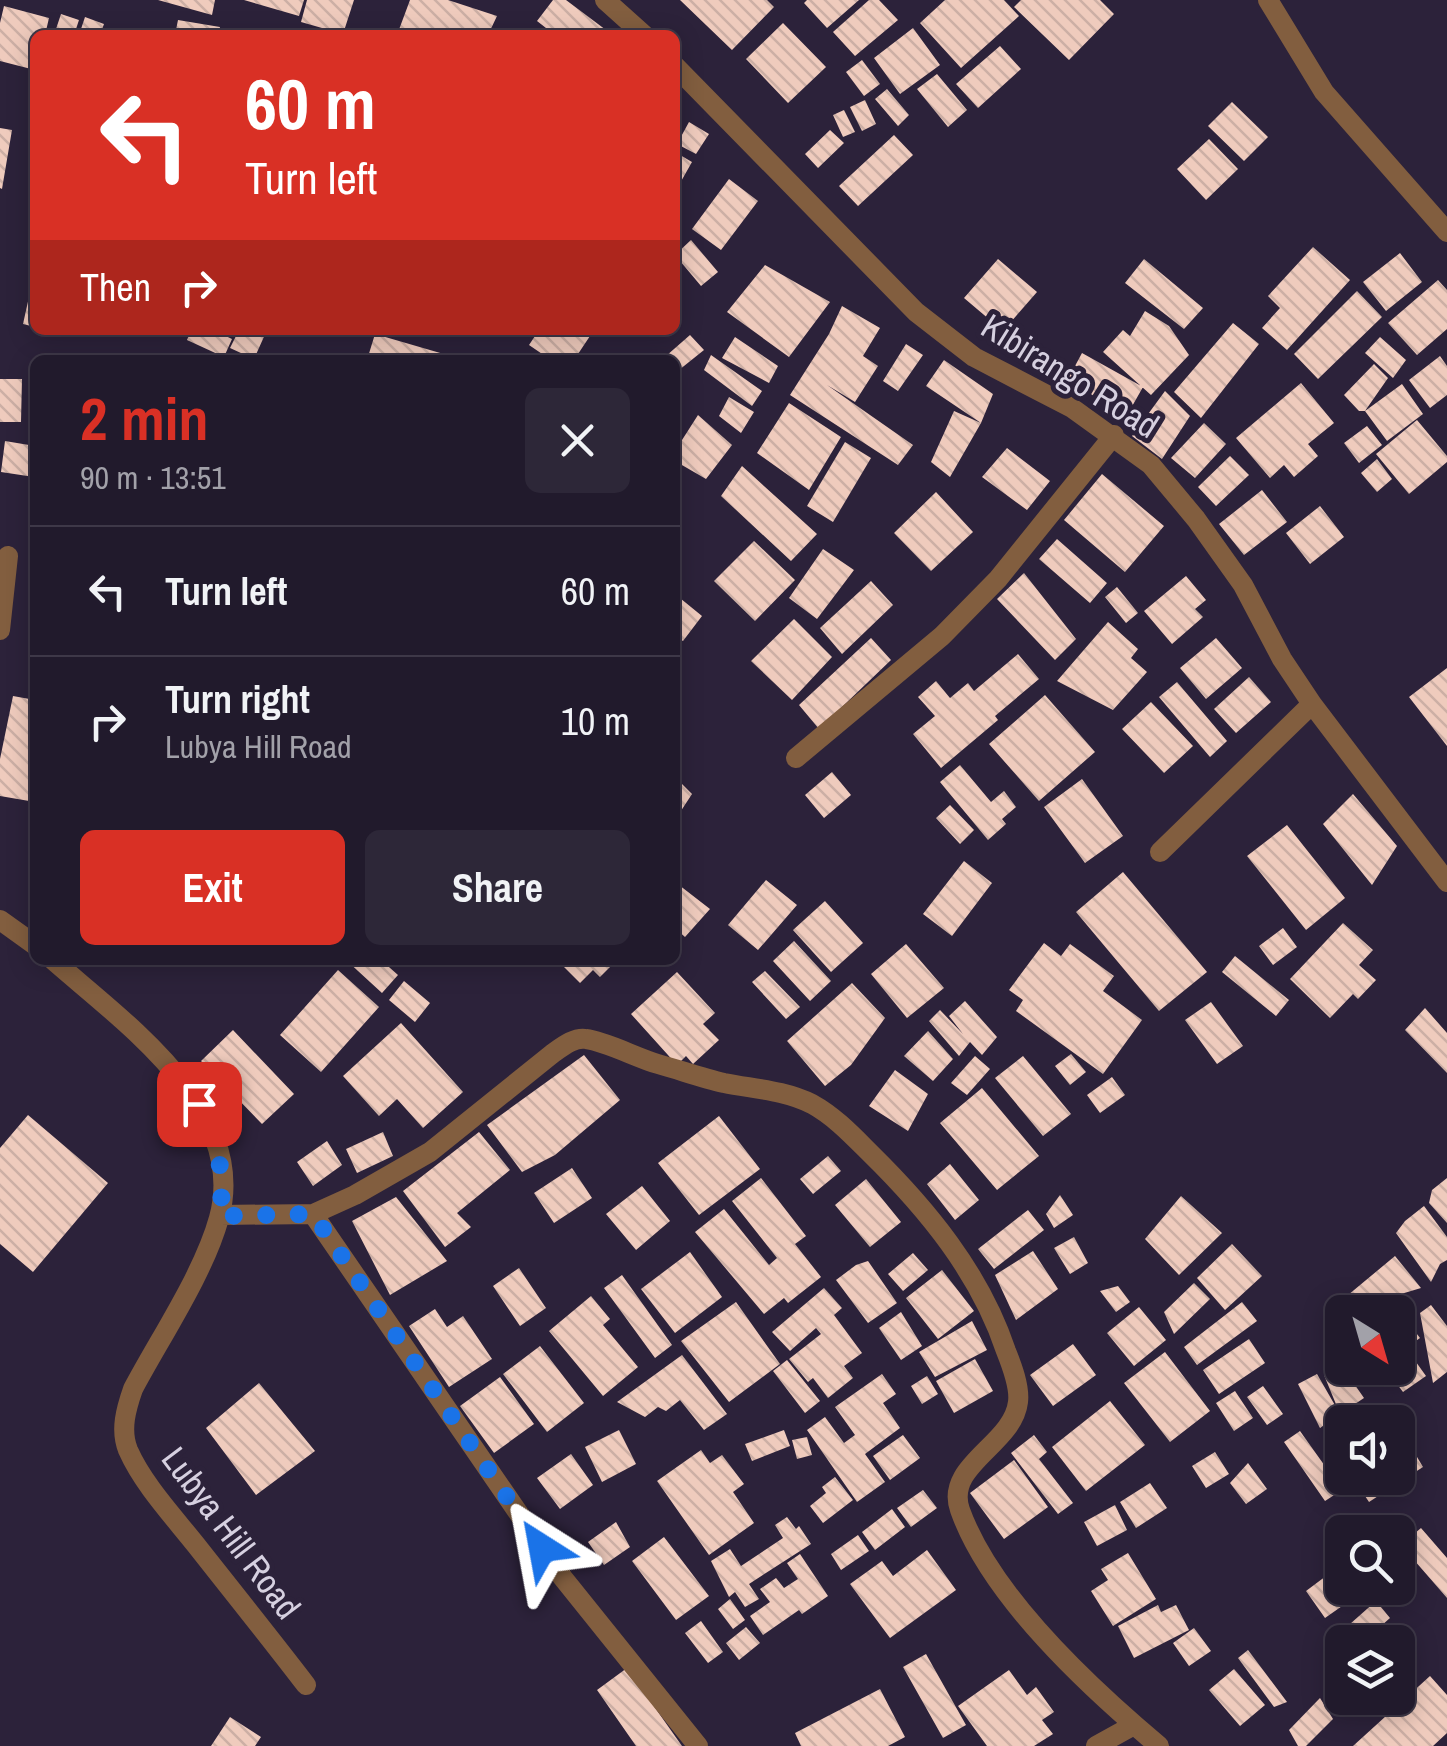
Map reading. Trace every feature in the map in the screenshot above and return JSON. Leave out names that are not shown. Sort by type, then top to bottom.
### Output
[{"type":"street","points":[[1268,0],[1324,92],[1447,232]]},
{"type":"street","points":[[612,2],[639,30]]},
{"type":"street","name":"Kibirango Road","points":[[680,71],[916,312],[974,357],[1072,408],[1151,465],[1243,585],[1282,660],[1312,704],[1447,882]]},
{"type":"street","points":[[796,758],[942,636],[984,594],[1114,436]]},
{"type":"street","points":[[0,630],[8,556]]},
{"type":"street","points":[[1160,852],[1312,704]]},
{"type":"street","points":[[0,920],[30,942]]},
{"type":"street","name":"Lubya Hill Road","points":[[60,965],[178,1076],[199,1104],[220,1158],[224,1181],[220,1216],[207,1251],[132,1389],[124,1430],[127,1448],[168,1510],[306,1686]]},
{"type":"street","points":[[220,1216],[313,1214],[355,1195],[430,1152],[574,1040],[586,1039],[636,1058],[723,1082],[782,1092],[812,1104],[840,1123],[913,1195],[965,1264],[1001,1338],[1018,1394],[1018,1407],[1007,1431],[962,1478],[957,1493],[960,1509],[978,1546],[1010,1596],[1056,1650],[1159,1746]]},
{"type":"street","points":[[313,1214],[563,1578],[698,1746]]},
{"type":"street","points":[[1096,1746],[1134,1725]]},
{"type":"building","points":[[158,0],[215,0],[212,15]]},
{"type":"building","points":[[244,0],[304,0],[299,16]]},
{"type":"building","points":[[307,0],[354,0],[344,30],[301,22]]},
{"type":"building","points":[[410,0],[448,0],[497,16],[490,30],[399,30]]},
{"type":"building","points":[[553,0],[566,0],[606,30],[549,30],[537,21]]},
{"type":"building","points":[[680,0],[767,0],[774,7],[732,50]]},
{"type":"building","points":[[859,0],[827,28],[804,3]]},
{"type":"building","points":[[869,0],[879,0],[898,20],[855,56],[833,32]]},
{"type":"building","points":[[945,0],[1004,0],[1019,16],[961,68],[920,23]]},
{"type":"building","points":[[1021,0],[1100,0],[1114,14],[1069,60],[1014,7]]},
{"type":"building","points":[[4,6],[49,18],[46,30],[30,30],[30,69],[0,61]]},
{"type":"building","points":[[61,14],[79,20],[76,30],[56,30]]},
{"type":"building","points":[[85,17],[104,24],[102,30],[81,30]]},
{"type":"building","points":[[178,20],[220,27],[219,30],[176,30]]},
{"type":"building","points":[[783,23],[826,67],[788,103],[746,59]]},
{"type":"building","points":[[913,28],[940,65],[900,94],[874,58]]},
{"type":"building","points":[[1000,46],[1021,69],[978,108],[956,84]]},
{"type":"building","points":[[862,60],[880,84],[864,96],[846,72]]},
{"type":"building","points":[[937,74],[967,110],[948,127],[917,89]]},
{"type":"building","points":[[887,89],[909,115],[898,126],[875,99]]},
{"type":"building","points":[[865,100],[876,124],[862,131],[850,107]]},
{"type":"building","points":[[1232,102],[1268,137],[1244,161],[1208,126]]},
{"type":"building","points":[[844,110],[855,132],[843,137],[833,115]]},
{"type":"building","points":[[689,122],[709,134],[696,154],[680,146]]},
{"type":"building","points":[[0,128],[12,130],[2,189],[0,188]]},
{"type":"building","points":[[830,130],[844,143],[818,168],[805,154]]},
{"type":"building","points":[[894,135],[913,155],[858,206],[839,186]]},
{"type":"building","points":[[1209,139],[1238,169],[1206,200],[1177,169]]},
{"type":"building","points":[[680,155],[692,162],[680,183]]},
{"type":"building","points":[[729,179],[758,201],[721,250],[692,229]]},
{"type":"building","points":[[691,240],[718,272],[701,286],[680,261],[680,250]]},
{"type":"building","points":[[1313,247],[1350,280],[1287,350],[1262,328],[1280,308],[1268,296]]},
{"type":"building","points":[[1400,253],[1422,282],[1386,311],[1363,282]]},
{"type":"building","points":[[998,259],[1037,292],[1003,331],[964,298]]},
{"type":"building","points":[[1144,259],[1203,308],[1184,329],[1125,283]]},
{"type":"building","points":[[765,265],[830,302],[789,357],[727,312]]},
{"type":"building","points":[[1438,280],[1447,290],[1447,329],[1417,355],[1388,323]]},
{"type":"building","points":[[1357,291],[1382,317],[1318,379],[1294,354]]},
{"type":"building","points":[[30,292],[30,326],[23,324]]},
{"type":"building","points":[[842,306],[880,328],[863,356],[878,366],[855,402],[827,385],[913,445],[898,465],[790,395]]},
{"type":"building","points":[[1145,311],[1169,326],[1189,355],[1151,395],[1103,352],[1123,330],[1130,336]]},
{"type":"building","points":[[1233,323],[1259,344],[1201,418],[1174,392]]},
{"type":"building","points":[[189,335],[224,335],[232,339],[225,355],[187,340]]},
{"type":"building","points":[[236,335],[265,335],[256,355],[230,348]]},
{"type":"building","points":[[375,335],[378,335],[447,355],[369,355]]},
{"type":"building","points":[[536,335],[591,335],[577,355],[544,355],[529,345]]},
{"type":"building","points":[[690,335],[704,350],[680,369],[680,355],[667,355]]},
{"type":"building","points":[[735,337],[778,366],[769,383],[722,358]]},
{"type":"building","points":[[1380,337],[1406,360],[1393,378],[1365,353]]},
{"type":"building","points":[[906,344],[923,355],[898,391],[883,381]]},
{"type":"building","points":[[1082,353],[1143,387],[1126,417],[1068,379]]},
{"type":"building","points":[[711,355],[762,391],[752,406],[704,370]]},
{"type":"building","points":[[1440,356],[1447,366],[1447,395],[1430,408],[1409,380]]},
{"type":"building","points":[[944,360],[993,394],[981,423],[926,386]]},
{"type":"building","points":[[1374,364],[1388,378],[1365,411],[1359,411],[1344,395]]},
{"type":"building","points":[[0,379],[22,379],[21,422],[0,422]]},
{"type":"building","points":[[1301,383],[1334,423],[1308,444],[1318,456],[1294,477],[1284,465],[1270,478],[1236,438]]},
{"type":"building","points":[[1402,384],[1423,414],[1387,441],[1365,411]]},
{"type":"building","points":[[1165,391],[1190,416],[1162,459],[1132,436]]},
{"type":"building","points":[[729,397],[754,412],[741,433],[719,416]]},
{"type":"building","points":[[789,403],[841,437],[809,490],[757,453]]},
{"type":"building","points":[[954,411],[981,423],[950,477],[931,462]]},
{"type":"building","points":[[698,415],[732,445],[706,479],[680,464],[680,443]]},
{"type":"building","points":[[1417,420],[1447,456],[1447,462],[1409,494],[1376,454]]},
{"type":"building","points":[[1204,423],[1226,444],[1195,478],[1171,458]]},
{"type":"building","points":[[1367,426],[1382,445],[1359,463],[1344,443]]},
{"type":"building","points":[[5,441],[30,445],[30,476],[1,472]]},
{"type":"building","points":[[845,442],[871,458],[833,522],[807,506]]},
{"type":"building","points":[[1007,448],[1050,481],[1027,510],[982,477]]},
{"type":"building","points":[[1230,456],[1249,475],[1216,506],[1198,487]]},
{"type":"building","points":[[1377,459],[1392,479],[1377,492],[1361,473]]},
{"type":"building","points":[[742,466],[817,534],[791,561],[721,496]]},
{"type":"building","points":[[1102,474],[1164,526],[1125,572],[1064,520]]},
{"type":"building","points":[[1262,490],[1287,522],[1244,555],[1219,524]]},
{"type":"building","points":[[936,492],[973,532],[931,571],[894,533]]},
{"type":"building","points":[[1320,506],[1344,537],[1310,564],[1286,533]]},
{"type":"building","points":[[1057,539],[1107,583],[1090,603],[1039,559]]},
{"type":"building","points":[[754,541],[795,580],[755,621],[714,581]]},
{"type":"building","points":[[823,549],[854,570],[817,619],[789,598]]},
{"type":"building","points":[[1024,573],[1076,639],[1055,660],[997,599]]},
{"type":"building","points":[[1186,576],[1206,600],[1195,609],[1203,617],[1172,644],[1144,611]]},
{"type":"building","points":[[871,581],[893,605],[842,654],[820,628]]},
{"type":"building","points":[[1117,587],[1138,613],[1126,623],[1105,597]]},
{"type":"building","points":[[680,598],[702,616],[683,641],[680,639]]},
{"type":"building","points":[[794,619],[832,657],[792,700],[751,661]]},
{"type":"building","points":[[1108,622],[1138,649],[1131,658],[1147,672],[1113,710],[1057,681]]},
{"type":"building","points":[[871,638],[891,660],[819,729],[799,705]]},
{"type":"building","points":[[1216,638],[1242,668],[1206,699],[1180,668]]},
{"type":"building","points":[[1018,654],[1039,679],[941,768],[913,734],[935,716],[918,697],[936,681],[950,698],[968,683],[974,691]]},
{"type":"building","points":[[1447,668],[1447,746],[1409,697]]},
{"type":"building","points":[[1249,677],[1271,702],[1236,733],[1214,709]]},
{"type":"building","points":[[1177,682],[1227,741],[1210,757],[1159,697]]},
{"type":"building","points":[[1045,695],[1095,752],[1039,801],[989,744]]},
{"type":"building","points":[[13,696],[30,699],[30,801],[0,796],[0,759]]},
{"type":"building","points":[[1151,702],[1193,746],[1164,773],[1122,729]]},
{"type":"building","points":[[960,765],[991,802],[1004,791],[1016,807],[1002,819],[1006,824],[988,840],[940,782]]},
{"type":"building","points":[[832,772],[851,795],[824,818],[805,795]]},
{"type":"building","points":[[1082,779],[1123,836],[1085,863],[1044,807]]},
{"type":"building","points":[[680,782],[692,794],[680,812]]},
{"type":"building","points":[[1353,794],[1397,846],[1372,885],[1323,824]]},
{"type":"building","points":[[950,805],[974,830],[960,844],[936,818]]},
{"type":"building","points":[[1287,825],[1345,898],[1306,930],[1247,856]]},
{"type":"building","points":[[964,861],[992,883],[952,936],[923,914]]},
{"type":"building","points":[[1123,872],[1207,972],[1159,1011],[1076,912]]},
{"type":"building","points":[[766,880],[797,905],[758,950],[728,925]]},
{"type":"building","points":[[680,886],[710,909],[685,937],[680,932]]},
{"type":"building","points":[[825,901],[863,943],[831,972],[793,930]]},
{"type":"building","points":[[1343,923],[1373,950],[1359,965],[1376,980],[1358,999],[1353,994],[1330,1018],[1290,979]]},
{"type":"building","points":[[1283,928],[1297,947],[1273,965],[1259,946]]},
{"type":"building","points":[[794,941],[831,981],[810,1001],[773,961]]},
{"type":"building","points":[[1044,943],[1061,956],[1070,944],[1114,976],[1103,991],[1142,1020],[1103,1074],[1016,1011],[1023,1000],[1009,990]]},
{"type":"building","points":[[906,944],[944,988],[907,1018],[871,974]]},
{"type":"building","points":[[1235,956],[1289,1000],[1276,1016],[1222,972]]},
{"type":"building","points":[[351,965],[387,965],[398,975],[382,993]]},
{"type":"building","points":[[562,965],[612,965],[600,977],[593,970],[580,983]]},
{"type":"building","points":[[338,970],[379,1007],[321,1072],[280,1035]]},
{"type":"building","points":[[765,971],[800,1007],[786,1019],[752,982]]},
{"type":"building","points":[[677,972],[715,1013],[703,1024],[719,1040],[693,1064],[686,1056],[677,1065],[631,1014]]},
{"type":"building","points":[[404,981],[430,1003],[415,1022],[389,1000]]},
{"type":"building","points":[[852,983],[885,1018],[851,1065],[825,1086],[787,1041]]},
{"type":"building","points":[[965,1001],[997,1037],[982,1055],[970,1042],[959,1056],[929,1021],[940,1010],[963,1034],[949,1016]]},
{"type":"building","points":[[1211,1002],[1243,1046],[1217,1064],[1185,1020]]},
{"type":"building","points":[[1425,1008],[1447,1033],[1447,1073],[1405,1030]]},
{"type":"building","points":[[401,1023],[463,1092],[423,1128],[397,1099],[379,1116],[343,1076]]},
{"type":"building","points":[[233,1030],[294,1094],[262,1124],[201,1061]]},
{"type":"building","points":[[928,1031],[953,1059],[933,1081],[904,1056]]},
{"type":"building","points":[[1071,1054],[1086,1072],[1070,1085],[1055,1066]]},
{"type":"building","points":[[584,1055],[620,1100],[555,1155],[522,1172],[487,1125]]},
{"type":"building","points":[[975,1056],[990,1069],[967,1095],[951,1083]]},
{"type":"building","points":[[1023,1056],[1071,1114],[1043,1136],[995,1078]]},
{"type":"building","points":[[895,1070],[928,1094],[908,1131],[869,1106]]},
{"type":"building","points":[[1112,1077],[1125,1095],[1100,1113],[1087,1095]]},
{"type":"building","points":[[982,1088],[1039,1156],[997,1190],[940,1123]]},
{"type":"building","points":[[28,1115],[108,1183],[33,1272],[0,1244],[0,1148]]},
{"type":"building","points":[[719,1116],[760,1169],[699,1215],[658,1163]]},
{"type":"building","points":[[383,1132],[393,1156],[357,1173],[346,1149]]},
{"type":"building","points":[[479,1132],[510,1170],[457,1213],[471,1227],[445,1247],[403,1191]]},
{"type":"building","points":[[327,1141],[342,1165],[313,1186],[297,1162]]},
{"type":"building","points":[[828,1156],[841,1171],[813,1194],[800,1179]]},
{"type":"building","points":[[950,1164],[979,1200],[955,1220],[927,1184]]},
{"type":"building","points":[[572,1168],[592,1198],[554,1223],[534,1193]]},
{"type":"building","points":[[761,1178],[806,1236],[795,1244],[821,1277],[788,1303],[784,1298],[764,1314],[695,1232],[724,1209],[769,1265],[777,1258],[732,1201]]},
{"type":"building","points":[[1447,1178],[1447,1223],[1429,1203],[1432,1190]]},
{"type":"building","points":[[866,1179],[901,1222],[870,1247],[835,1205]]},
{"type":"building","points":[[642,1186],[670,1221],[636,1250],[606,1214]]},
{"type":"building","points":[[1060,1195],[1073,1215],[1054,1228],[1046,1214]]},
{"type":"building","points":[[1181,1196],[1222,1233],[1179,1275],[1145,1239]]},
{"type":"building","points":[[396,1197],[447,1261],[390,1295],[352,1221]]},
{"type":"building","points":[[1424,1206],[1447,1237],[1447,1260],[1440,1264],[1431,1282],[1396,1233]]},
{"type":"building","points":[[1028,1210],[1044,1230],[994,1269],[978,1249]]},
{"type":"building","points":[[1074,1237],[1088,1263],[1070,1274],[1054,1248]]},
{"type":"building","points":[[1232,1244],[1262,1276],[1225,1310],[1197,1278]]},
{"type":"building","points":[[1033,1251],[1058,1289],[1016,1320],[995,1275]]},
{"type":"building","points":[[690,1252],[722,1297],[675,1333],[641,1289]]},
{"type":"building","points":[[913,1253],[928,1270],[903,1291],[888,1274]]},
{"type":"building","points":[[1395,1256],[1421,1288],[1401,1295],[1348,1295]]},
{"type":"building","points":[[868,1261],[897,1303],[868,1323],[836,1280]]},
{"type":"building","points":[[519,1268],[546,1308],[520,1326],[493,1286]]},
{"type":"building","points":[[942,1270],[974,1311],[938,1339],[906,1298]]},
{"type":"building","points":[[622,1275],[672,1345],[655,1358],[604,1288]]},
{"type":"building","points":[[1194,1283],[1210,1299],[1174,1334],[1164,1312]]},
{"type":"building","points":[[1118,1286],[1130,1302],[1116,1312],[1100,1291]]},
{"type":"building","points":[[824,1288],[842,1308],[834,1315],[862,1353],[844,1366],[853,1378],[828,1398],[813,1378],[808,1382],[789,1359],[821,1334],[816,1328],[790,1351],[772,1332]]},
{"type":"building","points":[[591,1296],[610,1319],[603,1325],[638,1367],[603,1396],[549,1331]]},
{"type":"building","points":[[736,1302],[780,1364],[729,1402],[681,1341]]},
{"type":"building","points":[[1242,1302],[1257,1321],[1197,1365],[1184,1347]]},
{"type":"building","points":[[1431,1305],[1447,1326],[1447,1372],[1433,1383],[1420,1313]]},
{"type":"building","points":[[1139,1307],[1166,1340],[1134,1366],[1107,1333]]},
{"type":"building","points":[[435,1309],[447,1327],[463,1316],[492,1359],[449,1387],[409,1326]]},
{"type":"building","points":[[901,1312],[922,1346],[901,1360],[879,1328]]},
{"type":"building","points":[[972,1321],[987,1350],[935,1377],[919,1352]]},
{"type":"building","points":[[1249,1339],[1265,1363],[1219,1394],[1203,1370]]},
{"type":"building","points":[[1073,1344],[1096,1375],[1053,1406],[1030,1375]]},
{"type":"building","points":[[540,1346],[584,1403],[547,1432],[503,1374]]},
{"type":"building","points":[[1165,1352],[1210,1411],[1170,1442],[1124,1383]]},
{"type":"building","points":[[682,1355],[727,1414],[704,1430],[680,1400],[666,1411],[658,1407],[645,1417],[617,1402]]},
{"type":"building","points":[[975,1359],[993,1391],[954,1413],[936,1381]]},
{"type":"building","points":[[787,1360],[820,1401],[805,1413],[773,1371]]},
{"type":"building","points":[[1415,1361],[1426,1376],[1415,1384]]},
{"type":"building","points":[[882,1374],[896,1394],[883,1403],[900,1428],[865,1454],[885,1482],[857,1502],[807,1430],[825,1417],[844,1443],[855,1435],[835,1407]]},
{"type":"building","points":[[1317,1374],[1335,1405],[1325,1405],[1325,1424],[1320,1428],[1298,1384]]},
{"type":"building","points":[[927,1376],[938,1394],[922,1404],[911,1386]]},
{"type":"building","points":[[500,1377],[534,1424],[494,1453],[460,1406]]},
{"type":"building","points":[[259,1383],[315,1451],[256,1495],[206,1428]]},
{"type":"building","points":[[1328,1385],[1355,1385],[1364,1398],[1354,1405],[1336,1405]]},
{"type":"building","points":[[1263,1386],[1283,1414],[1267,1425],[1247,1397]]},
{"type":"building","points":[[1235,1391],[1253,1418],[1234,1431],[1216,1403]]},
{"type":"building","points":[[1110,1401],[1145,1445],[1086,1491],[1052,1447]]},
{"type":"building","points":[[619,1430],[636,1464],[602,1482],[585,1447]]},
{"type":"building","points":[[784,1430],[790,1446],[752,1461],[745,1444]]},
{"type":"building","points":[[1300,1431],[1325,1466],[1325,1495],[1334,1495],[1325,1501],[1284,1442]]},
{"type":"building","points":[[903,1435],[920,1458],[890,1480],[873,1456]]},
{"type":"building","points":[[1034,1435],[1047,1452],[1039,1459],[1073,1503],[1058,1514],[1011,1453]]},
{"type":"building","points":[[807,1437],[812,1455],[797,1459],[792,1440]]},
{"type":"building","points":[[701,1450],[710,1463],[722,1455],[744,1484],[733,1492],[754,1523],[709,1555],[657,1481]]},
{"type":"building","points":[[1215,1452],[1229,1474],[1206,1488],[1192,1466]]},
{"type":"building","points":[[571,1454],[593,1485],[560,1509],[537,1478]]},
{"type":"building","points":[[1415,1454],[1423,1467],[1415,1472]]},
{"type":"building","points":[[1014,1460],[1048,1507],[1004,1539],[970,1493]]},
{"type":"building","points":[[1248,1463],[1267,1489],[1246,1504],[1230,1483]]},
{"type":"building","points":[[835,1477],[853,1500],[823,1523],[810,1506],[826,1493],[822,1487]]},
{"type":"building","points":[[1150,1483],[1167,1508],[1136,1528],[1120,1502]]},
{"type":"building","points":[[923,1490],[937,1508],[911,1527],[897,1508]]},
{"type":"building","points":[[1115,1505],[1127,1530],[1097,1546],[1084,1522]]},
{"type":"building","points":[[892,1509],[905,1527],[875,1550],[862,1532]]},
{"type":"building","points":[[787,1517],[811,1544],[749,1584],[759,1599],[745,1607],[735,1592],[729,1597],[711,1561],[730,1549],[741,1566],[783,1538],[775,1525]]},
{"type":"building","points":[[616,1522],[630,1547],[604,1565],[588,1542]]},
{"type":"building","points":[[1421,1528],[1447,1558],[1447,1598],[1415,1561],[1415,1533]]},
{"type":"building","points":[[858,1535],[869,1551],[841,1570],[831,1554]]},
{"type":"building","points":[[664,1537],[709,1596],[676,1620],[632,1561]]},
{"type":"building","points":[[927,1550],[956,1590],[890,1638],[850,1584],[882,1561],[893,1576]]},
{"type":"building","points":[[1128,1553],[1156,1599],[1113,1626],[1091,1591],[1108,1580],[1101,1569]]},
{"type":"building","points":[[800,1554],[828,1596],[763,1635],[750,1616],[770,1602],[760,1589],[776,1578],[784,1588],[798,1579],[787,1563]]},
{"type":"building","points":[[1325,1577],[1325,1605],[1344,1605],[1325,1618],[1306,1591]]},
{"type":"building","points":[[730,1599],[745,1620],[733,1629],[718,1609]]},
{"type":"building","points":[[1158,1605],[1161,1612],[1176,1605],[1189,1630],[1134,1658],[1118,1626]]},
{"type":"building","points":[[1371,1605],[1379,1605],[1390,1618],[1382,1625],[1350,1624]]},
{"type":"building","points":[[701,1621],[723,1652],[708,1663],[685,1633]]},
{"type":"building","points":[[746,1627],[760,1643],[739,1660],[726,1643]]},
{"type":"building","points":[[1194,1628],[1211,1651],[1189,1666],[1173,1643]]},
{"type":"building","points":[[1248,1650],[1287,1702],[1274,1707],[1238,1658]]},
{"type":"building","points":[[926,1654],[966,1725],[943,1738],[903,1667]]},
{"type":"building","points":[[627,1668],[682,1746],[636,1746],[597,1690]]},
{"type":"building","points":[[1234,1669],[1265,1705],[1240,1726],[1209,1690]]},
{"type":"building","points":[[1009,1670],[1027,1695],[1036,1687],[1054,1712],[1042,1720],[1053,1734],[1034,1746],[987,1746],[958,1706]]},
{"type":"building","points":[[1430,1676],[1447,1695],[1447,1733],[1433,1746],[1353,1746],[1387,1715],[1415,1715],[1415,1690]]},
{"type":"building","points":[[880,1689],[905,1737],[888,1746],[801,1746],[795,1733]]},
{"type":"building","points":[[1320,1698],[1325,1715],[1333,1719],[1306,1746],[1298,1746],[1289,1730]]},
{"type":"building","points":[[230,1717],[261,1737],[255,1746],[211,1746]]},
{"type":"route","points":[[199,1104],[220,1158],[224,1181],[220,1216],[313,1214],[542,1548]]}]
